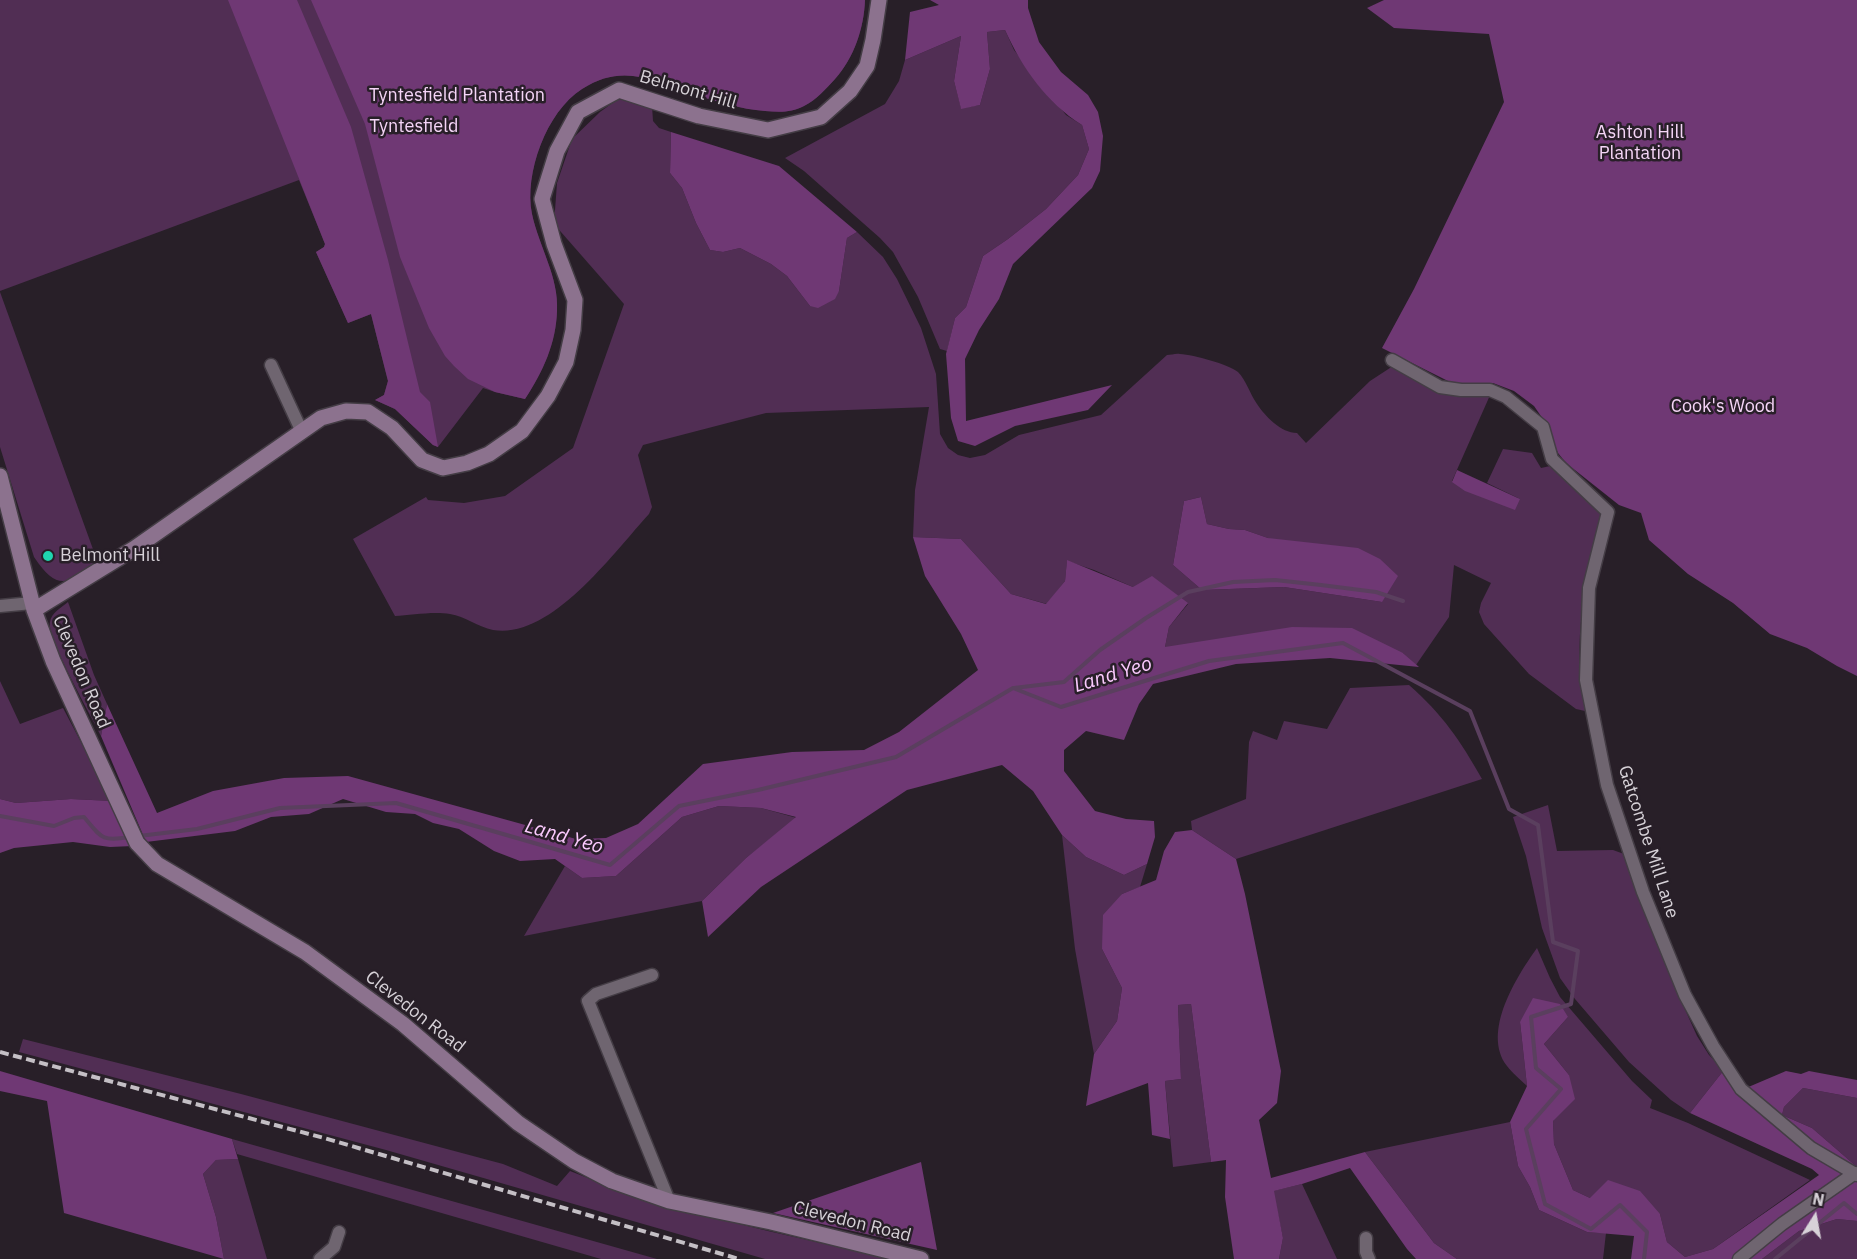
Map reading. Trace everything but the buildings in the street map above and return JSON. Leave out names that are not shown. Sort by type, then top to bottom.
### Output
[{"type":"main road","name":"Belmont Hill","points":[[33,606],[135,548],[321,418],[346,411],[368,412],[392,428],[422,460],[443,468],[467,464],[489,454],[522,431],[548,396],[566,362],[573,330],[575,300],[554,244],[542,199],[557,151],[578,112],[619,90],[699,116],[768,130],[821,117],[850,91],[867,66],[879,0]]},
{"type":"main road","name":"Clevedon Road","points":[[0,476],[33,606],[53,661],[133,837],[157,864],[305,952],[402,1024],[518,1123],[574,1161],[612,1181],[669,1201],[771,1222],[921,1259]]},
{"type":"street","name":"Gatcombe Mill Lane","points":[[1392,360],[1440,387],[1490,390],[1506,397],[1543,427],[1552,459],[1608,512],[1589,588],[1586,680],[1607,785],[1643,892],[1685,996],[1713,1047],[1741,1089],[1811,1148],[1856,1174]]},
{"type":"street","points":[[271,365],[302,432]]},
{"type":"street","points":[[0,606],[33,606]]},
{"type":"street","points":[[652,975],[596,994],[588,1001],[669,1201]]},
{"type":"street","points":[[1739,1259],[1782,1224],[1856,1174]]},
{"type":"street","points":[[320,1259],[334,1247],[339,1232]]},
{"type":"street","points":[[1366,1238],[1366,1252],[1369,1259]]},
{"type":"green space","name":"Tyntesfield","points":[[0,0],[865,0],[860,32],[848,62],[821,94],[808,104],[794,110],[785,112],[738,107],[651,79],[624,75],[597,81],[569,99],[548,128],[540,145],[531,181],[532,214],[552,274],[557,298],[556,323],[547,357],[525,399],[483,388],[438,447],[433,445],[395,409],[375,400],[384,395],[388,381],[371,314],[348,323],[316,252],[325,244],[299,180],[0,291]]},
{"type":"green space","name":"Tyntesfield Plantation","points":[[228,0],[297,0],[351,127],[388,260],[420,392],[430,402],[438,447],[433,445],[395,409],[375,400],[384,395],[388,381],[371,314],[348,323],[316,252],[325,244]]},
{"type":"green space","name":"Tyntesfield Plantation","points":[[311,0],[865,0],[860,32],[848,62],[821,94],[799,108],[780,112],[747,109],[711,100],[651,79],[624,75],[597,81],[569,99],[548,128],[540,145],[531,181],[532,214],[555,286],[557,311],[554,334],[547,357],[525,399],[495,392],[468,379],[445,356],[429,328],[400,257],[365,124]]},
{"type":"green space","points":[[930,0],[1028,0],[1028,8],[1039,42],[1061,72],[1088,95],[1098,112],[1103,136],[1100,171],[1092,188],[1013,264],[999,299],[979,330],[965,359],[966,421],[1112,385],[1088,410],[1015,426],[975,446],[958,441],[951,418],[946,354],[955,318],[966,307],[983,256],[1046,209],[1078,175],[1089,149],[1082,125],[1058,106],[1037,84],[1019,58],[1005,30],[987,32],[990,69],[980,105],[961,109],[954,81],[961,36],[905,60],[910,12],[939,5]]},
{"type":"green space","points":[[1384,0],[1857,0],[1857,676],[1807,648],[1770,634],[1733,603],[1688,574],[1649,540],[1641,513],[1619,505],[1566,463],[1558,453],[1543,419],[1534,406],[1514,391],[1493,383],[1450,382],[1382,348],[1414,289],[1504,102],[1489,34],[1394,28],[1367,8]]},
{"type":"green space","points":[[1005,30],[1014,50],[1066,115],[1082,125],[1089,149],[1078,175],[1046,209],[983,256],[966,307],[955,318],[947,351],[940,349],[918,297],[893,252],[804,171],[785,158],[885,104],[899,81],[905,60],[961,36],[954,81],[961,108],[980,105],[990,69],[987,32]]},
{"type":"green space","points":[[618,99],[652,106],[653,121],[659,128],[671,132],[670,173],[682,188],[710,250],[723,252],[740,248],[771,264],[787,276],[810,306],[839,291],[847,238],[857,232],[883,257],[897,279],[921,328],[936,374],[940,434],[948,448],[958,455],[970,458],[985,455],[1019,435],[1101,415],[1167,355],[1175,354],[1210,360],[1238,372],[1257,404],[1269,418],[1279,427],[1297,433],[1306,443],[1370,381],[1393,366],[1438,390],[1491,393],[1452,481],[1520,499],[1487,483],[1503,449],[1532,453],[1541,468],[1550,466],[1604,514],[1582,611],[1580,659],[1585,711],[1576,709],[1529,674],[1484,624],[1479,612],[1491,583],[1454,565],[1449,617],[1416,665],[1403,653],[1165,647],[1169,627],[1188,604],[1133,587],[1067,561],[1065,581],[1047,604],[1011,594],[961,539],[913,537],[915,490],[929,407],[766,413],[643,445],[638,455],[652,507],[649,514],[600,570],[559,608],[537,621],[515,629],[493,630],[456,615],[444,613],[395,616],[353,539],[426,497],[428,500],[464,503],[505,496],[573,448],[624,304],[554,224],[557,183],[572,139],[600,112]],"holes":[[[1201,497],[1207,524],[1245,530],[1268,538],[1382,602],[1284,587],[1202,590],[1173,565],[1184,501]]]},
{"type":"green space","points":[[671,132],[779,166],[857,232],[847,238],[839,291],[835,299],[818,308],[810,306],[787,276],[771,264],[740,248],[723,252],[710,250],[682,188],[670,173]]},
{"type":"green space","points":[[0,292],[98,563],[79,576],[64,581],[50,576],[34,557],[0,447]]},
{"type":"green space","points":[[1457,470],[1520,499],[1515,510],[1465,491],[1452,482]]},
{"type":"green space","points":[[1201,497],[1207,524],[1245,530],[1268,538],[1358,548],[1380,559],[1398,576],[1382,602],[1284,587],[1202,590],[1173,565],[1184,501]]},
{"type":"green space","points":[[913,537],[961,539],[1011,594],[1046,604],[1065,581],[1067,560],[1133,587],[1152,576],[1188,603],[1169,627],[1165,647],[1292,627],[1352,628],[1403,653],[1419,667],[1330,658],[1236,664],[1153,684],[1139,704],[1124,740],[1086,731],[1064,750],[1064,771],[1095,811],[1126,819],[1154,821],[1155,837],[1147,864],[1124,875],[1086,857],[1062,835],[1033,791],[1002,765],[907,790],[761,887],[708,937],[702,901],[746,858],[796,817],[761,808],[719,806],[682,817],[616,876],[582,878],[555,859],[520,861],[494,851],[459,829],[433,823],[415,814],[386,812],[343,799],[309,814],[271,817],[235,831],[146,842],[101,736],[107,704],[157,813],[213,791],[284,778],[348,776],[576,839],[606,838],[638,824],[703,764],[792,752],[864,750],[899,732],[978,670],[961,634],[925,576]]},
{"type":"green space","points":[[68,602],[107,704],[101,736],[62,660],[51,630],[52,616]]},
{"type":"green space","points":[[0,681],[20,724],[63,708],[112,801],[71,799],[16,803],[0,799]]},
{"type":"green space","points":[[1409,685],[1432,707],[1450,729],[1482,779],[1236,859],[1192,830],[1191,821],[1246,799],[1249,742],[1253,731],[1277,740],[1284,721],[1327,729],[1350,688]]},
{"type":"green space","points":[[0,799],[16,803],[71,799],[112,801],[133,846],[110,847],[73,842],[14,848],[0,853]]},
{"type":"green space","points":[[1548,805],[1557,851],[1613,850],[1624,854],[1669,974],[1697,1036],[1709,1055],[1724,1070],[1690,1113],[1671,1100],[1629,1062],[1560,978],[1542,928],[1526,856],[1513,817]]},
{"type":"green space","points":[[719,806],[761,808],[797,818],[746,858],[702,901],[524,936],[565,866],[582,878],[616,876],[682,817]]},
{"type":"green space","points":[[1192,830],[1236,859],[1245,894],[1281,1071],[1277,1103],[1259,1120],[1271,1178],[1365,1152],[1434,1243],[1457,1259],[1416,1259],[1350,1168],[1274,1191],[1283,1238],[1279,1259],[1234,1259],[1225,1197],[1226,1160],[1211,1162],[1191,1004],[1178,1005],[1181,1079],[1165,1081],[1170,1139],[1152,1135],[1148,1083],[1086,1106],[1094,1054],[1117,1021],[1122,988],[1102,949],[1103,915],[1122,894],[1156,880],[1164,851],[1175,832]]},
{"type":"green space","points":[[1062,835],[1086,857],[1124,875],[1147,864],[1140,887],[1122,894],[1102,949],[1122,988],[1117,1021],[1094,1054],[1075,949]]},
{"type":"green space","points":[[1537,948],[1560,997],[1632,1081],[1652,1100],[1650,1108],[1688,1123],[1810,1180],[1713,1249],[1685,1257],[1667,1242],[1660,1214],[1590,1198],[1573,1190],[1554,1144],[1553,1121],[1569,1075],[1544,1044],[1568,1017],[1520,1022],[1527,1086],[1509,1069],[1500,1052],[1498,1037],[1505,1005],[1520,973]]},
{"type":"green space","points":[[1533,998],[1560,1004],[1568,1017],[1544,1044],[1569,1075],[1575,1099],[1553,1121],[1554,1144],[1573,1190],[1590,1198],[1608,1180],[1640,1191],[1660,1214],[1667,1242],[1685,1257],[1713,1249],[1819,1175],[1812,1169],[1690,1113],[1724,1070],[1739,1091],[1786,1071],[1801,1074],[1809,1071],[1857,1080],[1857,1098],[1803,1088],[1784,1107],[1782,1115],[1812,1128],[1857,1167],[1857,1221],[1837,1219],[1799,1231],[1762,1259],[1631,1259],[1634,1236],[1587,1232],[1539,1210],[1518,1166],[1510,1122],[1527,1086],[1520,1022]]},
{"type":"green space","points":[[1191,1004],[1211,1162],[1173,1167],[1165,1081],[1181,1079],[1178,1005]]},
{"type":"green space","points":[[23,1039],[503,1164],[557,1186],[570,1171],[646,1201],[891,1259],[765,1259],[386,1150],[19,1052]]},
{"type":"green space","points":[[0,1071],[232,1139],[238,1159],[216,1160],[203,1174],[216,1217],[224,1259],[64,1213],[47,1101],[0,1091]]},
{"type":"green space","points":[[1803,1088],[1857,1098],[1857,1167],[1812,1128],[1782,1115],[1784,1107]]},
{"type":"green space","points":[[1510,1122],[1518,1166],[1539,1210],[1587,1232],[1606,1233],[1603,1259],[1457,1259],[1434,1243],[1365,1152]]},
{"type":"green space","points":[[232,1139],[657,1259],[601,1259],[237,1154]]},
{"type":"green space","points":[[238,1159],[267,1259],[224,1259],[216,1217],[203,1174],[216,1160]]},
{"type":"green space","points":[[921,1162],[937,1250],[773,1213]]},
{"type":"green space","points":[[1302,1184],[1337,1259],[1279,1259],[1283,1238],[1273,1191]]},
{"type":"green space","points":[[1837,1219],[1857,1221],[1857,1259],[1762,1259],[1799,1231]]},
{"type":"waterway","points":[[1014,688],[1064,682],[1100,650],[1188,592],[1233,582],[1275,580],[1376,592],[1403,601]]},
{"type":"waterway","name":"Land Yeo","points":[[139,836],[197,829],[280,808],[396,803],[610,865],[679,806],[896,757],[1013,688],[1061,707],[1209,661],[1343,643],[1470,711],[1509,809],[1538,825],[1553,942],[1578,951],[1571,1004],[1531,1017],[1536,1068],[1561,1089],[1526,1129],[1545,1204],[1591,1229],[1620,1205],[1647,1232],[1644,1259]]},
{"type":"waterway","name":"Land Yeo","points":[[0,816],[54,826],[74,818],[84,817],[102,836],[113,839],[129,837]]},
{"type":"waterway","name":"Land Yeo","points":[[1775,1259],[1844,1203],[1857,1214]]},
{"type":"railway","points":[[0,1052],[324,1138],[739,1259]]},
{"type":"place","name":"Belmont Hill","points":[[48,556]]},
{"type":"park label","name":"Ashton Hill Plantation","points":[[1640,143]]},
{"type":"park label","name":"Cook's Wood","points":[[1723,407]]}]
